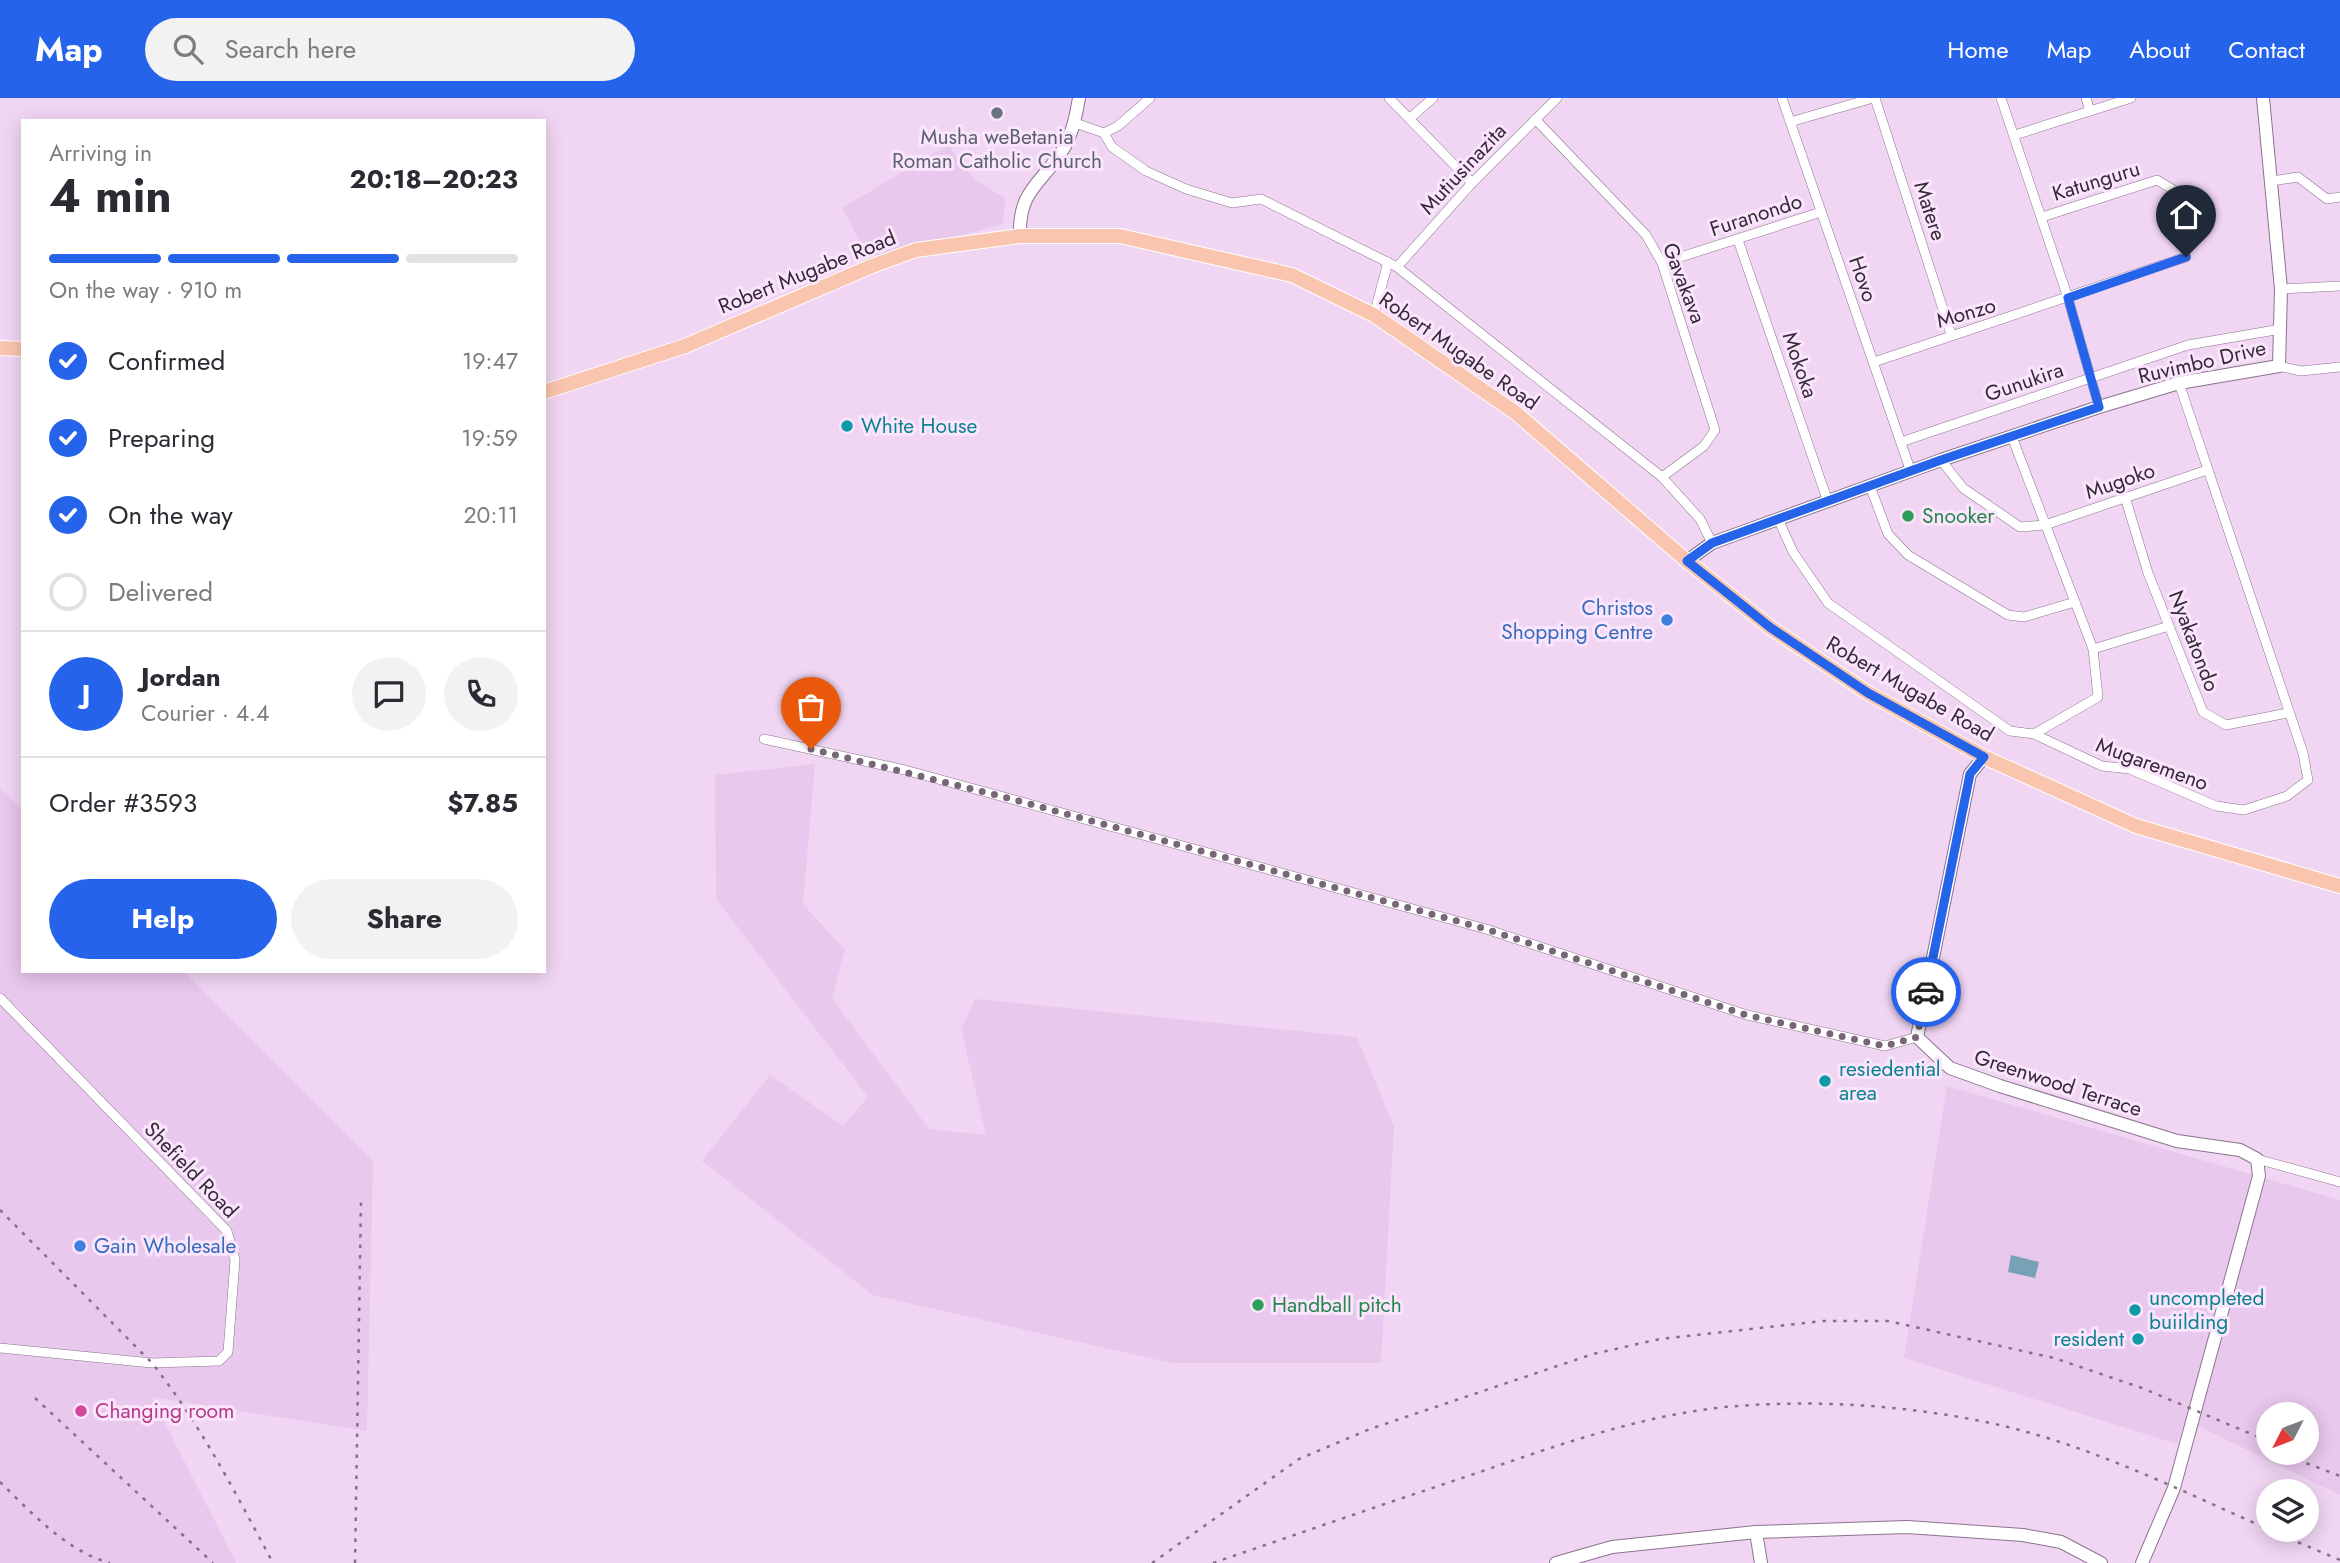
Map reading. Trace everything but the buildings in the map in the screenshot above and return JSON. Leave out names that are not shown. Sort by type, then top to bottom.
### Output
[{"type":"main road","name":"Robert Mugabe Road","points":[[546,391],[685,346],[872,266],[916,250],[1020,236],[1120,236],[1292,275],[1374,315],[1517,413],[1687,561],[1771,628],[1868,693],[1984,757],[2136,826],[2340,886]]},
{"type":"main road","points":[[0,348],[21,349]]},
{"type":"street","points":[[1020,236],[1020,206],[1065,146],[1075,123],[1079,98]]},
{"type":"street","points":[[1104,134],[1118,126],[1150,98]]},
{"type":"street","points":[[1389,98],[1472,183]]},
{"type":"street","points":[[1410,118],[1433,98]]},
{"type":"street","name":"Mutiusinazita","points":[[1397,267],[1472,183],[1558,98]]},
{"type":"street","name":"Hovo","points":[[1782,98],[1911,472]]},
{"type":"street","points":[[1790,122],[1874,98]]},
{"type":"street","name":"Matere","points":[[1874,98],[1951,334]]},
{"type":"street","points":[[2001,98],[2068,298],[2099,407]]},
{"type":"street","points":[[2085,98],[2090,111]]},
{"type":"street","points":[[2015,135],[2131,98]]},
{"type":"street","name":"Ruvimbo Drive","points":[[1687,561],[1712,543],[1779,521],[1941,460],[2099,407],[2179,383],[2279,366],[2281,289],[2263,98]]},
{"type":"street","name":"Gavakava","points":[[1535,119],[1646,235],[1662,263],[1715,430],[1704,446],[1662,477]]},
{"type":"street","points":[[1075,123],[1104,134],[1112,147],[1146,171],[1176,185],[1232,203],[1261,199],[1388,261],[1662,477],[1700,519],[1712,543]]},
{"type":"street","points":[[2272,181],[2298,177],[2327,199],[2340,197]]},
{"type":"street","name":"Katunguru","points":[[2042,217],[2157,180],[2177,192],[2186,257],[2068,298]]},
{"type":"street","name":"Furanondo","points":[[1662,263],[1821,212]]},
{"type":"street","name":"Mokoka","points":[[1738,240],[1828,502]]},
{"type":"street","points":[[1374,315],[1388,261]]},
{"type":"street","points":[[2281,289],[2340,285]]},
{"type":"street","name":"Monzo","points":[[1874,362],[1951,334],[2068,298]]},
{"type":"street","name":"Gunukira","points":[[1901,442],[2188,345],[2281,329]]},
{"type":"street","points":[[2279,366],[2301,371],[2340,367]]},
{"type":"street","name":"Mugaremeno","points":[[1779,521],[1793,552],[1828,603],[2010,731],[2034,734],[2102,766],[2130,769],[2216,806],[2244,810],[2287,796],[2308,780],[2302,753],[2179,383]]},
{"type":"street","points":[[2012,437],[2093,649],[2098,697],[2034,734]]},
{"type":"street","points":[[1941,460],[1963,488],[2020,527],[2045,525]]},
{"type":"street","name":"Mugoko","points":[[2045,525],[2207,470]]},
{"type":"street","points":[[1870,486],[1888,534],[1908,555],[2008,615],[2024,617],[2075,602]]},
{"type":"street","name":"Nyakatondo","points":[[2125,497],[2169,626],[2203,712],[2226,725],[2288,713]]},
{"type":"street","points":[[2093,649],[2169,626]]},
{"type":"street","points":[[764,739],[932,777],[1486,929],[1746,1015],[1885,1046],[1917,1037],[1970,774],[1984,757]]},
{"type":"street","name":"Shefield Road","points":[[0,998],[227,1231],[235,1259],[230,1340],[228,1352],[219,1361],[152,1363],[0,1348]]},
{"type":"street","name":"Greenwood Terrace","points":[[1917,1037],[1950,1068],[2000,1086],[2177,1141],[2240,1150],[2257,1159],[2340,1182]]},
{"type":"street","points":[[2142,1563],[2174,1488],[2197,1409],[2259,1176],[2257,1159]]},
{"type":"street","points":[[1556,1563],[1612,1546],[1756,1532],[1907,1527],[2023,1535],[2062,1542],[2101,1563]]},
{"type":"street","points":[[1756,1532],[1761,1563]]},
{"type":"shaded area","points":[[948,145],[975,180],[1005,198],[1003,224],[870,260],[842,208]]},
{"type":"shaded area","points":[[815,764],[803,904],[845,950],[832,998],[929,1129],[986,1135],[961,1029],[975,999],[1357,1037],[1394,1127],[1381,1363],[1171,1363],[873,1295],[702,1161],[770,1075],[843,1126],[868,1097],[716,899],[715,775]]},
{"type":"shaded area","points":[[0,788],[21,808],[21,973],[185,973],[373,1161],[367,1431],[152,1397],[236,1563],[0,1563]]},
{"type":"shaded area","points":[[1947,1086],[2340,1200],[2340,1495],[2319,1485],[2319,1479],[2307,1479],[2278,1465],[2319,1465],[2319,1402],[2256,1402],[2256,1454],[2186,1420],[2177,1444],[1904,1358]]},
{"type":"water","points":[[2011,1255],[2039,1262],[2035,1278],[2008,1272]]},
{"type":"railway","points":[[355,1563],[361,1200]]},
{"type":"railway","points":[[0,1210],[152,1363],[202,1435],[273,1563]]},
{"type":"railway","points":[[1152,1563],[1299,1459],[1370,1429],[1593,1354],[1660,1339],[1823,1321],[1888,1321],[2054,1358],[2142,1388],[2256,1436]]},
{"type":"railway","points":[[35,1398],[213,1563]]},
{"type":"railway","points":[[1213,1563],[1598,1433],[1693,1411],[1759,1405],[1861,1405],[1929,1412],[1995,1424],[2100,1456],[2256,1524]]},
{"type":"railway","points":[[2311,1465],[2340,1476]]},
{"type":"railway","points":[[0,1482],[64,1540],[79,1550],[110,1563]]},
{"type":"railway","points":[[2297,1542],[2340,1560]]},
{"type":"way so far","points":[[811,749],[905,770],[1264,866],[1486,929],[1746,1015],[1885,1046],[1917,1037],[1926,992]]},
{"type":"place","name":"Musha weBetania Roman Catholic Church","points":[[997,113]]},
{"type":"place","name":"White House","points":[[847,426]]},
{"type":"place","name":"Snooker","points":[[1908,516]]},
{"type":"place","name":"Christos Shopping Centre","points":[[1667,620]]},
{"type":"place","name":"resiedential area","points":[[1825,1081]]},
{"type":"place","name":"Gain Wholesale","points":[[80,1246]]},
{"type":"place","name":"Handball pitch","points":[[1258,1305]]},
{"type":"place","name":"uncompleted buiilding","points":[[2135,1310]]},
{"type":"place","name":"resident","points":[[2138,1339]]},
{"type":"place","name":"Changing room","points":[[81,1411]]},
{"type":"route","points":[[1926,992],[1970,774],[1984,757],[1868,693],[1771,628],[1687,561],[1712,543],[1779,521],[1941,460],[2099,407],[2068,298],[2186,257]]}]
